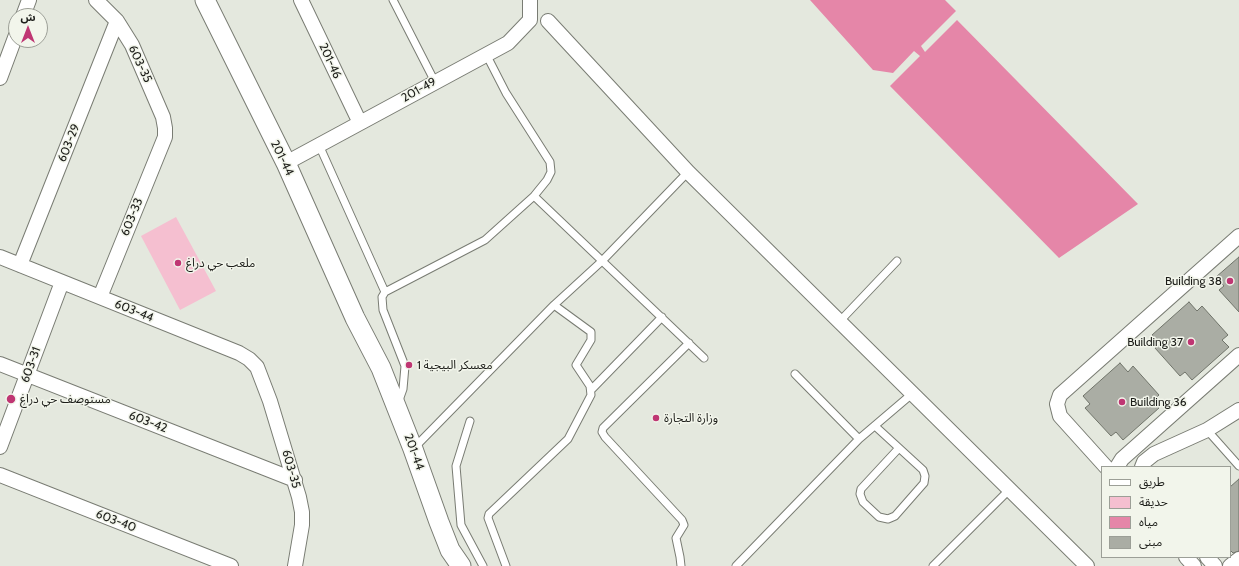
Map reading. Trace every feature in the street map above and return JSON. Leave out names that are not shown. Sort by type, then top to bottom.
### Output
[{"type":"street","name":"603-35","points":[[96,0],[117,21],[132,45],[163,117],[165,137]]},
{"type":"street","name":"201-44","points":[[205,0],[286,163],[355,318],[381,368],[414,449],[450,550],[461,566]]},
{"type":"street","name":"201-46","points":[[301,0],[360,123]]},
{"type":"street","name":"201-49","points":[[286,163],[508,43],[530,20],[530,0]]},
{"type":"street","name":"603-29","points":[[20,265],[117,21]]},
{"type":"street","points":[[548,21],[688,172],[1087,566]]},
{"type":"street","points":[[0,78],[11,48]]},
{"type":"street","name":"603-33","points":[[100,297],[165,137]]},
{"type":"street","points":[[1105,466],[1060,416],[1057,404],[1060,395],[1239,236]]},
{"type":"street","name":"603-44","points":[[0,257],[239,353],[249,359],[257,367],[261,375]]},
{"type":"street","name":"603-31","points":[[0,448],[62,282]]},
{"type":"street","name":"201-44","points":[[355,318],[363,345],[423,514],[437,551],[445,566]]},
{"type":"street","points":[[1118,466],[1122,459],[1239,355]]},
{"type":"street","name":"603-42","points":[[0,364],[295,480]]},
{"type":"street","name":"603-35","points":[[261,375],[295,480],[302,512],[302,525],[295,566]]},
{"type":"street","points":[[1142,466],[1144,462],[1154,454],[1207,430],[1239,410]]},
{"type":"street","name":"603-40","points":[[0,475],[231,566]]},
{"type":"street","points":[[1187,558],[1194,566]]},
{"type":"street","points":[[1208,558],[1215,566]]},
{"type":"street","points":[[1230,566],[1239,559]]},
{"type":"lane","points":[[393,0],[435,82]]},
{"type":"lane","points":[[396,406],[403,390],[405,366],[383,310],[382,298],[385,292],[485,240],[534,196],[547,180],[551,172],[550,162],[506,93],[486,54]]},
{"type":"lane","points":[[319,145],[385,292]]},
{"type":"lane","points":[[414,449],[554,305],[602,261],[688,172]]},
{"type":"lane","points":[[534,196],[704,358]]},
{"type":"lane","points":[[840,321],[897,261]]},
{"type":"lane","points":[[506,566],[488,518],[489,514],[568,439],[590,399],[591,390],[576,365],[591,340],[591,332],[554,305]]},
{"type":"lane","points":[[591,390],[662,317]]},
{"type":"lane","points":[[681,566],[676,538],[684,525],[682,520],[602,432],[603,428],[689,343]]},
{"type":"lane","points":[[795,374],[859,440]]},
{"type":"lane","points":[[736,566],[859,440],[913,393]]},
{"type":"lane","points":[[470,422],[456,466],[461,525],[483,566]]},
{"type":"lane","points":[[875,426],[899,448],[923,470],[925,476],[924,483],[895,516],[888,519],[880,517],[863,502],[860,494],[861,489],[899,448]]},
{"type":"lane","points":[[1207,430],[1239,466]]},
{"type":"lane","points":[[933,566],[1009,490]]},
{"type":"green space","name":"ملعب حي دراغ","points":[[176,217],[216,291],[180,310],[141,236]]},
{"type":"water","points":[[810,0],[945,0],[956,11],[921,46],[925,52],[957,20],[1138,204],[1059,258],[890,86],[920,56],[914,51],[893,73],[873,70]]},
{"type":"building","name":"Building 38","points":[[1239,257],[1239,312],[1219,290],[1224,286],[1216,277]]},
{"type":"building","name":"Building 37","points":[[1189,302],[1197,311],[1202,306],[1228,335],[1222,340],[1229,347],[1192,380],[1185,372],[1180,376],[1155,348],[1160,344],[1152,335]]},
{"type":"building","name":"Building 36","points":[[1120,363],[1128,372],[1133,366],[1159,395],[1153,401],[1159,408],[1123,440],[1116,432],[1111,436],[1085,408],[1090,404],[1083,396]]},
{"type":"building","points":[[1239,479],[1239,551],[1233,553],[1231,551],[1231,486]]},
{"type":"place","name":"ملعب حي دراغ","points":[[178,263]]},
{"type":"place","name":"Building 38","points":[[1230,281]]},
{"type":"place","name":"Building 37","points":[[1191,342]]},
{"type":"place","name":"معسكر البيجية 1","points":[[409,365]]},
{"type":"place","name":"مستوصف حي دراغ","points":[[11,399]]},
{"type":"place","name":"Building 36","points":[[1122,402]]},
{"type":"place","name":"وزارة التجارة","points":[[656,418]]}]
